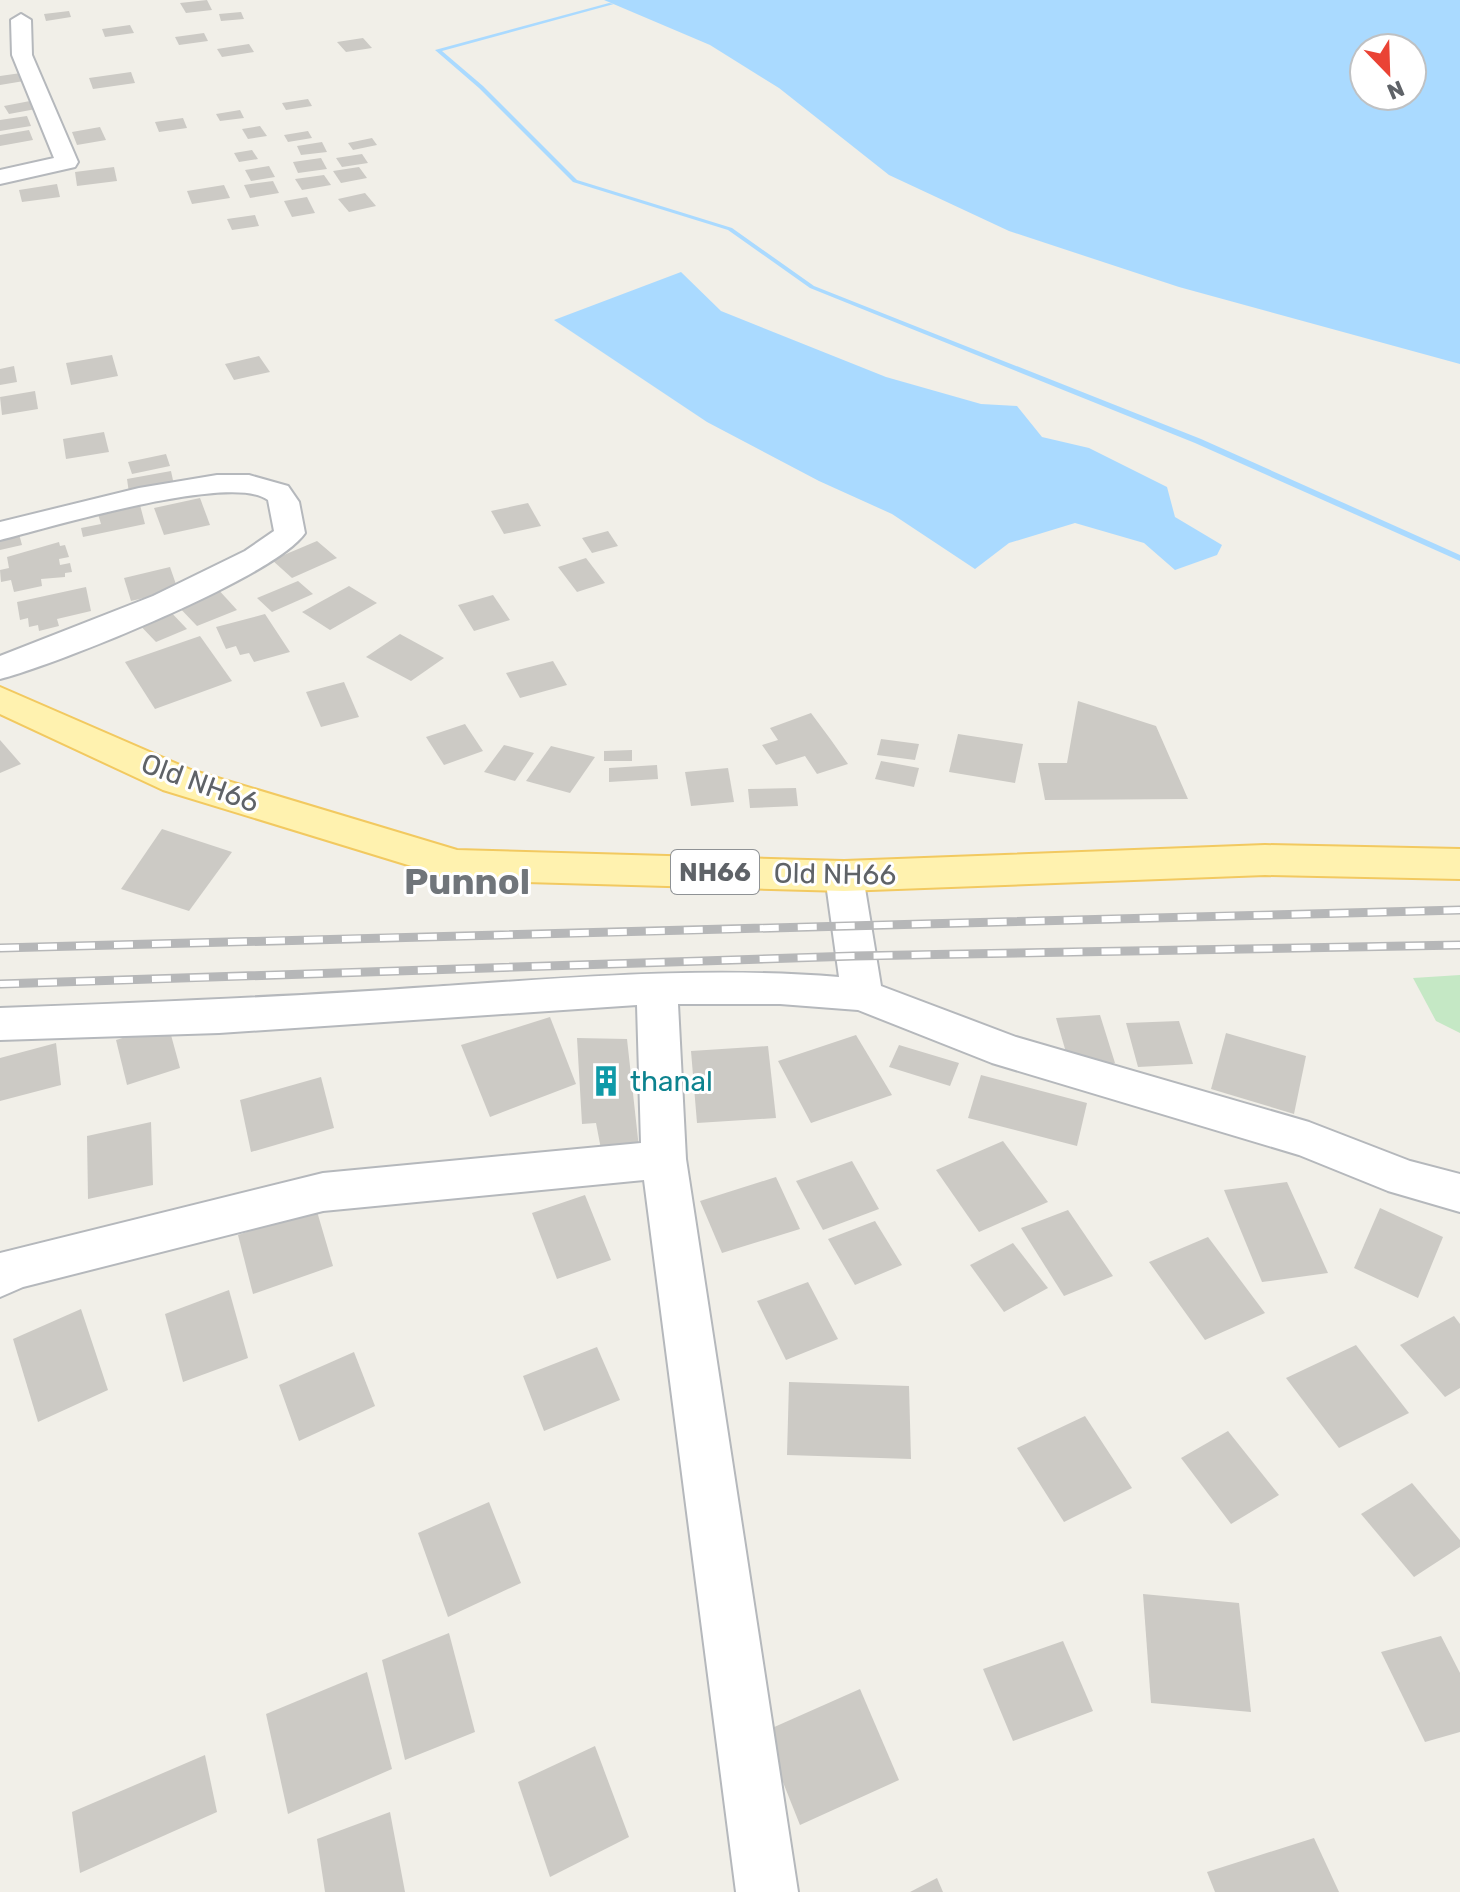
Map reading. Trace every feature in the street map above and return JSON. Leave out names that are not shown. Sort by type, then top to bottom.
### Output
[{"type":"main road","name":"Old NH66","points":[[0,699],[177,780],[457,865],[844,876],[1265,860],[1460,864]]},
{"type":"street","points":[[0,177],[67,162],[22,55],[21,20]]},
{"type":"street","points":[[0,531],[208,482],[271,489],[284,500],[290,533],[276,547],[197,587],[47,652],[0,668]]},
{"type":"street","points":[[844,876],[862,995]]},
{"type":"street","points":[[657,988],[664,1159],[767,1892]]},
{"type":"street","points":[[0,1024],[219,1017],[657,988],[780,988],[862,995],[1007,1051],[1309,1140],[1404,1178],[1460,1193]]},
{"type":"street","points":[[0,1276],[12,1269],[323,1192],[664,1159]]},
{"type":"green space","points":[[1460,975],[1460,1033],[1436,1021],[1413,978]]},
{"type":"water","points":[[604,0],[1460,0],[1460,364],[1179,287],[1009,231],[889,175],[779,88],[710,45]]},
{"type":"water","points":[[681,272],[721,311],[886,377],[981,404],[1017,406],[1042,437],[1089,448],[1167,487],[1175,517],[1222,545],[1217,555],[1175,570],[1144,543],[1075,523],[1009,543],[975,569],[892,514],[819,481],[707,422],[554,320]]},
{"type":"building","points":[[207,0],[212,10],[186,13],[180,3]]},
{"type":"building","points":[[69,11],[71,17],[46,21],[44,14]]},
{"type":"building","points":[[241,12],[244,19],[221,21],[219,14]]},
{"type":"building","points":[[130,25],[134,33],[105,37],[102,29]]},
{"type":"building","points":[[204,33],[208,41],[179,45],[175,37]]},
{"type":"building","points":[[363,38],[372,48],[346,52],[337,42]]},
{"type":"building","points":[[249,44],[254,52],[222,57],[217,49]]},
{"type":"building","points":[[131,72],[135,83],[93,89],[89,78]]},
{"type":"building","points":[[21,73],[24,81],[0,85],[0,76]]},
{"type":"building","points":[[308,99],[312,106],[286,110],[282,103]]},
{"type":"building","points":[[30,101],[36,109],[9,114],[4,106]]},
{"type":"building","points":[[240,110],[244,118],[220,121],[216,114]]},
{"type":"building","points":[[27,116],[31,126],[0,131],[0,120]]},
{"type":"building","points":[[183,118],[187,128],[159,132],[155,122]]},
{"type":"building","points":[[260,126],[267,136],[248,139],[242,129]]},
{"type":"building","points":[[100,127],[106,140],[77,145],[72,132]]},
{"type":"building","points":[[29,130],[33,140],[0,146],[0,135]]},
{"type":"building","points":[[308,131],[312,138],[288,142],[284,135]]},
{"type":"building","points":[[372,138],[377,145],[353,150],[348,143]]},
{"type":"building","points":[[322,142],[327,152],[301,155],[297,146]]},
{"type":"building","points":[[252,150],[258,159],[239,162],[234,153]]},
{"type":"building","points":[[362,154],[368,163],[342,167],[336,158]]},
{"type":"building","points":[[321,158],[327,169],[298,173],[293,162]]},
{"type":"building","points":[[269,166],[275,177],[251,181],[245,170]]},
{"type":"building","points":[[114,167],[117,181],[77,186],[75,172]]},
{"type":"building","points":[[359,167],[367,178],[341,183],[333,171]]},
{"type":"building","points":[[324,175],[331,185],[302,190],[295,179]]},
{"type":"building","points":[[273,181],[279,193],[250,198],[244,185]]},
{"type":"building","points":[[57,184],[60,197],[22,202],[19,190]]},
{"type":"building","points":[[224,185],[230,198],[192,204],[187,191]]},
{"type":"building","points":[[365,193],[376,206],[349,212],[338,199]]},
{"type":"building","points":[[307,197],[315,213],[292,217],[284,201]]},
{"type":"building","points":[[255,215],[259,226],[232,230],[227,219]]},
{"type":"building","points":[[112,355],[118,376],[71,385],[66,363]]},
{"type":"building","points":[[259,356],[270,372],[234,380],[225,364]]},
{"type":"building","points":[[14,366],[17,382],[0,385],[0,369]]},
{"type":"building","points":[[35,391],[38,409],[2,415],[0,397]]},
{"type":"building","points":[[104,432],[109,452],[66,459],[63,439]]},
{"type":"building","points":[[166,454],[170,466],[132,474],[128,462]]},
{"type":"building","points":[[171,471],[174,485],[129,493],[127,479]]},
{"type":"building","points":[[200,498],[210,525],[164,535],[154,508]]},
{"type":"building","points":[[528,503],[541,526],[504,534],[491,511]]},
{"type":"building","points":[[140,505],[145,524],[83,537],[81,528],[101,524],[98,514]]},
{"type":"building","points":[[18,530],[22,545],[0,550],[0,534]]},
{"type":"building","points":[[608,531],[618,546],[592,553],[582,538]]},
{"type":"building","points":[[317,541],[337,558],[292,578],[272,560]]},
{"type":"building","points":[[59,542],[60,546],[65,545],[69,557],[59,559],[60,565],[70,563],[72,572],[65,573],[65,577],[41,579],[42,586],[14,592],[11,580],[1,582],[0,570],[9,568],[7,557]]},
{"type":"building","points":[[586,558],[605,583],[577,592],[558,567]]},
{"type":"building","points":[[170,567],[178,590],[131,601],[124,578]]},
{"type":"building","points":[[298,581],[313,594],[272,612],[257,598]]},
{"type":"building","points":[[349,586],[377,603],[330,630],[302,612]]},
{"type":"building","points":[[86,587],[91,611],[57,619],[59,626],[39,631],[38,625],[29,627],[28,618],[20,620],[17,602]]},
{"type":"building","points":[[216,587],[237,610],[197,626],[175,603]]},
{"type":"building","points":[[493,595],[510,620],[474,631],[458,605]]},
{"type":"building","points":[[165,606],[187,629],[156,642],[134,619]]},
{"type":"building","points":[[265,614],[290,652],[254,662],[249,653],[240,655],[236,646],[226,649],[216,627]]},
{"type":"building","points":[[400,634],[444,658],[411,681],[366,657]]},
{"type":"building","points":[[200,636],[232,681],[155,709],[125,662]]},
{"type":"building","points":[[553,661],[567,685],[520,698],[506,673]]},
{"type":"building","points":[[344,682],[359,717],[321,727],[306,692]]},
{"type":"building","points":[[1078,701],[1156,726],[1188,799],[1045,800],[1038,763],[1067,763]]},
{"type":"building","points":[[811,713],[848,764],[817,774],[805,756],[776,765],[762,745],[778,740],[770,728]]},
{"type":"building","points":[[465,724],[483,751],[444,765],[426,737]]},
{"type":"building","points":[[958,734],[1023,744],[1015,783],[949,772]]},
{"type":"building","points":[[881,739],[919,744],[915,760],[877,755]]},
{"type":"building","points":[[0,740],[21,764],[0,773]]},
{"type":"building","points":[[504,745],[534,753],[515,781],[484,772]]},
{"type":"building","points":[[551,746],[595,757],[570,793],[526,781]]},
{"type":"building","points":[[632,750],[632,761],[604,761],[604,751]]},
{"type":"building","points":[[881,761],[919,768],[914,787],[875,779]]},
{"type":"building","points":[[657,765],[658,779],[609,782],[609,768]]},
{"type":"building","points":[[728,768],[734,802],[691,806],[685,772]]},
{"type":"building","points":[[796,788],[798,806],[750,808],[748,789]]},
{"type":"building","points":[[162,829],[232,852],[189,911],[121,889]]},
{"type":"building","points":[[1100,1015],[1115,1063],[1070,1066],[1056,1018]]},
{"type":"building","points":[[550,1017],[576,1084],[490,1117],[461,1045]]},
{"type":"building","points":[[1179,1021],[1193,1064],[1138,1067],[1126,1023]]},
{"type":"building","points":[[168,1024],[180,1068],[127,1085],[116,1040]]},
{"type":"building","points":[[1226,1033],[1306,1056],[1294,1114],[1211,1089]]},
{"type":"building","points":[[856,1035],[892,1095],[811,1123],[778,1061]]},
{"type":"building","name":"thanal","points":[[577,1038],[627,1039],[639,1148],[601,1149],[596,1123],[582,1124]]},
{"type":"building","points":[[56,1043],[61,1085],[0,1101],[0,1058]]},
{"type":"building","points":[[899,1045],[959,1063],[950,1086],[889,1067]]},
{"type":"building","points":[[768,1046],[776,1118],[697,1123],[691,1051]]},
{"type":"building","points":[[981,1075],[1087,1103],[1077,1146],[968,1118]]},
{"type":"building","points":[[321,1077],[334,1128],[251,1152],[240,1100]]},
{"type":"building","points":[[151,1122],[153,1185],[88,1199],[87,1136]]},
{"type":"building","points":[[1003,1141],[1048,1202],[979,1232],[936,1170]]},
{"type":"building","points":[[852,1161],[879,1209],[823,1230],[796,1181]]},
{"type":"building","points":[[776,1177],[800,1229],[722,1253],[700,1201]]},
{"type":"building","points":[[1287,1182],[1328,1273],[1262,1282],[1224,1190]]},
{"type":"building","points":[[585,1195],[611,1260],[557,1279],[532,1213]]},
{"type":"building","points":[[316,1208],[333,1266],[253,1294],[238,1235]]},
{"type":"building","points":[[1380,1208],[1443,1237],[1418,1298],[1354,1268]]},
{"type":"building","points":[[1068,1210],[1113,1276],[1064,1296],[1021,1228]]},
{"type":"building","points":[[875,1221],[902,1265],[855,1285],[828,1239]]},
{"type":"building","points":[[1208,1237],[1265,1313],[1205,1340],[1149,1262]]},
{"type":"building","points":[[1013,1243],[1048,1288],[1004,1312],[970,1265]]},
{"type":"building","points":[[808,1282],[838,1339],[786,1360],[757,1301]]},
{"type":"building","points":[[229,1290],[248,1358],[183,1382],[165,1314]]},
{"type":"building","points":[[81,1309],[108,1390],[38,1422],[13,1339]]},
{"type":"building","points":[[1454,1316],[1460,1324],[1460,1388],[1445,1397],[1400,1345]]},
{"type":"building","points":[[1356,1345],[1409,1413],[1339,1448],[1286,1378]]},
{"type":"building","points":[[597,1347],[620,1400],[544,1431],[523,1376]]},
{"type":"building","points":[[354,1352],[375,1406],[299,1441],[279,1385]]},
{"type":"building","points":[[789,1382],[909,1386],[911,1459],[787,1455]]},
{"type":"building","points":[[1085,1416],[1132,1488],[1064,1522],[1017,1448]]},
{"type":"building","points":[[1228,1431],[1279,1495],[1231,1524],[1181,1458]]},
{"type":"building","points":[[1412,1483],[1460,1540],[1460,1547],[1414,1577],[1361,1514]]},
{"type":"building","points":[[489,1502],[521,1583],[448,1617],[418,1533]]},
{"type":"building","points":[[1143,1594],[1239,1603],[1251,1712],[1151,1703]]},
{"type":"building","points":[[449,1633],[475,1732],[405,1760],[382,1660]]},
{"type":"building","points":[[1441,1636],[1460,1673],[1460,1732],[1425,1742],[1381,1652]]},
{"type":"building","points":[[1063,1641],[1093,1711],[1013,1741],[983,1669]]},
{"type":"building","points":[[367,1672],[392,1769],[288,1814],[266,1714]]},
{"type":"building","points":[[860,1689],[899,1780],[800,1825],[763,1732]]},
{"type":"building","points":[[595,1746],[629,1837],[550,1877],[518,1782]]},
{"type":"building","points":[[205,1755],[217,1812],[80,1873],[72,1812]]},
{"type":"building","points":[[390,1812],[405,1892],[325,1892],[317,1839]]},
{"type":"building","points":[[1314,1838],[1339,1892],[1215,1892],[1207,1872]]},
{"type":"building","points":[[937,1878],[943,1892],[910,1892]]},
{"type":"waterway","points":[[611,4],[438,50],[481,87],[575,181],[730,229],[812,287],[1198,441],[1460,558]]},
{"type":"railway","points":[[0,948],[1460,910]]},
{"type":"railway","points":[[0,984],[854,956],[1460,945]]},
{"type":"place","name":"thanal","points":[[606,1081]]},
{"type":"district","name":"Punnol","points":[[467,881]]}]
